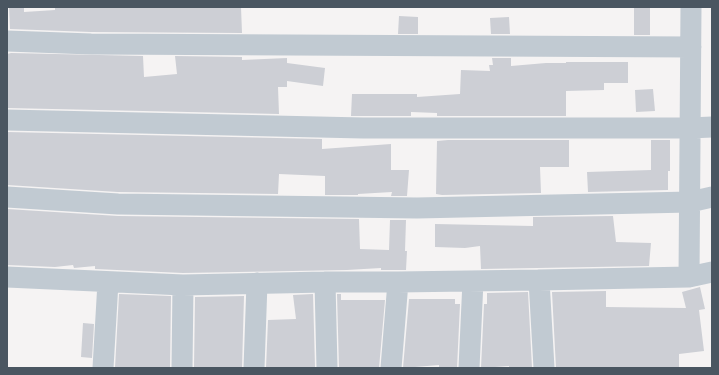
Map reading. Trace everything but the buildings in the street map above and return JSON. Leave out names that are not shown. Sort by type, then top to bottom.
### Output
[{"type":"street","points":[[689,277],[691,7]]},
{"type":"street","points":[[7,41],[90,44],[691,47]]},
{"type":"street","points":[[7,120],[363,128],[712,127]]},
{"type":"street","points":[[7,197],[118,204],[417,208],[690,202],[712,197]]},
{"type":"street","points":[[7,277],[184,285],[689,277],[712,272]]},
{"type":"street","points":[[539,280],[544,368]]},
{"type":"street","points":[[469,368],[473,281]]},
{"type":"street","points":[[104,368],[108,282]]},
{"type":"street","points":[[325,282],[327,368]]},
{"type":"street","points":[[391,368],[398,282]]},
{"type":"street","points":[[254,368],[257,283]]},
{"type":"street","points":[[182,368],[184,285]]}]
